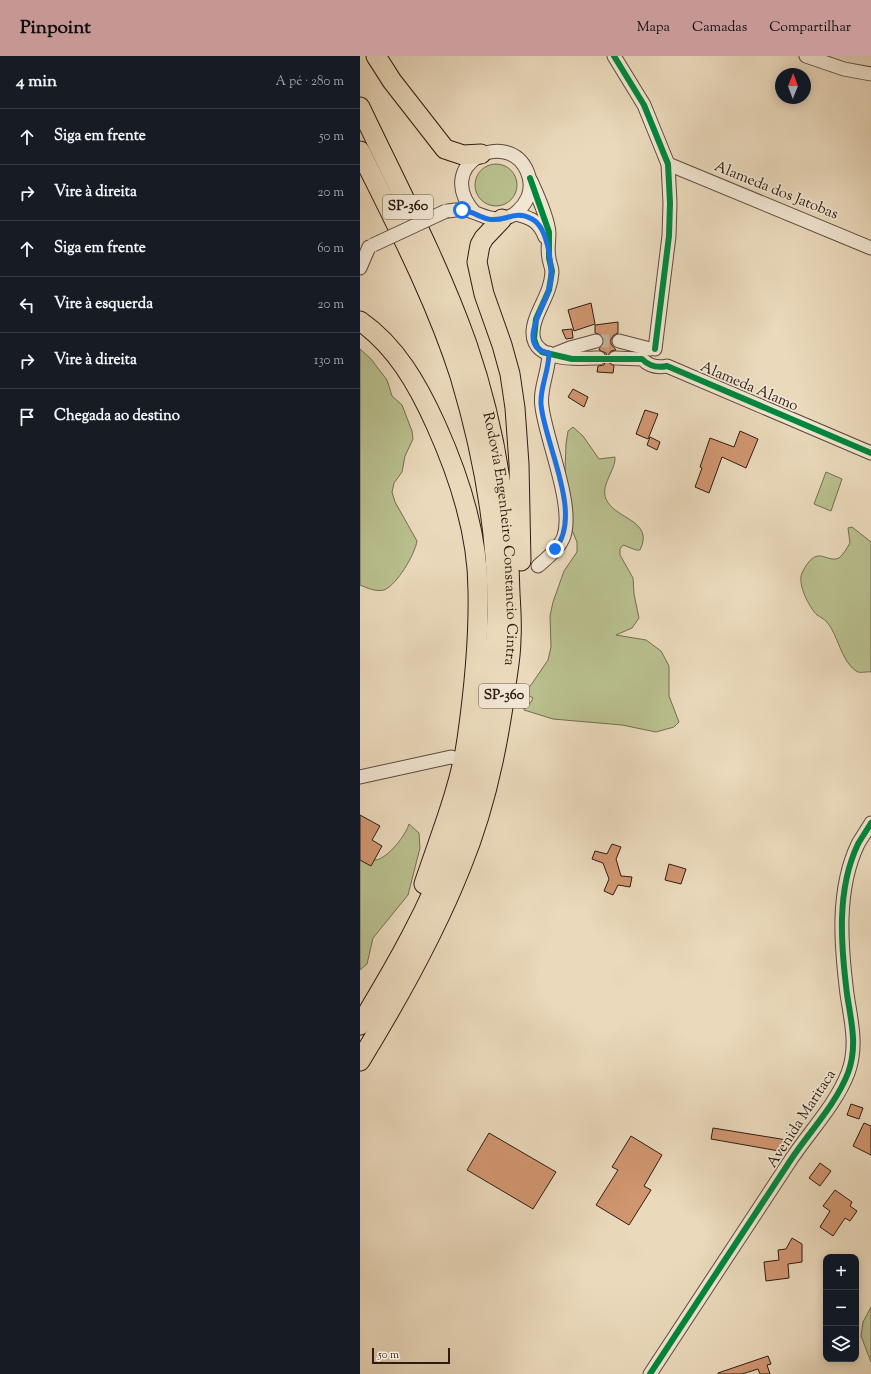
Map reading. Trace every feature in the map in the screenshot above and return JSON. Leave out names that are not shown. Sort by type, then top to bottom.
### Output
[{"type":"highway","points":[[376,56],[392,81],[442,147],[454,153],[481,154]]},
{"type":"highway","name":"Rodovia Engenheiro Constancio Cintra","points":[[360,107],[440,278],[466,342],[480,387],[498,461],[504,499],[509,549],[512,640],[502,713],[488,786],[462,865],[445,906],[424,950],[360,1061]]},
{"type":"highway","name":"Rodovia Engenheiro Constancio Cintra","points":[[360,151],[420,274],[459,374],[472,420],[484,475],[496,573],[497,615],[494,658],[487,703],[467,800],[454,842],[435,889],[393,970],[360,1025]]},
{"type":"highway","points":[[509,217],[484,238],[480,245],[477,262],[484,294],[510,374],[515,408],[519,464],[521,551],[520,592],[512,640]]},
{"type":"highway","points":[[360,321],[372,329],[400,360],[417,386],[444,443],[463,497],[474,550],[478,590],[476,662],[463,760],[442,830],[419,898],[397,953],[393,970]]},
{"type":"street","points":[[614,56],[644,105],[668,164],[670,204],[669,236],[649,352]]},
{"type":"street","points":[[806,56],[844,68],[871,74]]},
{"type":"street","points":[[447,211],[461,189],[463,175],[466,169],[470,163],[481,154],[493,151],[505,152],[517,158],[525,166],[549,232],[548,244],[552,271],[549,290],[536,319],[534,339],[537,347],[542,352],[572,359],[599,358]]},
{"type":"street","name":"Alameda dos Jatobas","points":[[668,164],[871,248]]},
{"type":"street","points":[[509,217],[525,204],[530,192],[530,178]]},
{"type":"street","points":[[461,189],[466,202],[475,213]]},
{"type":"street","points":[[360,268],[367,246],[447,211],[462,210],[475,213],[488,219],[509,217],[532,219],[538,223],[548,244]]},
{"type":"street","points":[[552,354],[596,341]]},
{"type":"street","points":[[619,341],[649,352]]},
{"type":"street","points":[[615,358],[649,352]]},
{"type":"street","name":"Alameda Alamo","points":[[649,352],[665,357],[667,366],[871,453]]},
{"type":"street","points":[[538,566],[560,543],[564,536],[565,526],[565,509],[560,481],[541,406],[541,392],[552,354]]},
{"type":"street","points":[[429,761],[467,738]]},
{"type":"street","points":[[360,778],[455,756],[463,760]]},
{"type":"street","name":"Avenida Maritaca","points":[[650,1374],[797,1151],[834,1099],[848,1073],[854,1051],[853,1030],[844,967],[842,917],[848,871],[858,845],[871,823]]},
{"type":"green space","points":[[492,164],[500,164],[511,170],[517,181],[517,189],[511,200],[500,206],[492,206],[481,200],[475,189],[475,181],[481,170]]},
{"type":"green space","points":[[360,349],[371,359],[387,380],[392,396],[402,405],[412,431],[413,439],[405,456],[402,472],[394,483],[392,492],[395,502],[417,541],[416,547],[400,576],[384,590],[372,589],[360,585]]},
{"type":"green space","points":[[573,427],[583,436],[599,459],[615,457],[615,462],[606,483],[606,499],[610,506],[632,521],[642,532],[643,540],[640,550],[623,545],[620,549],[620,555],[633,578],[634,594],[639,618],[632,628],[616,635],[646,640],[661,651],[669,666],[669,696],[679,722],[674,727],[656,732],[622,725],[553,719],[524,710],[524,707],[531,702],[533,698],[522,692],[531,685],[548,660],[551,647],[550,616],[553,602],[564,571],[577,552],[577,542],[567,519],[564,498],[566,444],[568,431]]},
{"type":"green space","points":[[826,472],[842,479],[831,511],[814,504]]},
{"type":"green space","points":[[852,527],[871,542],[871,672],[858,672],[851,667],[843,655],[831,627],[826,621],[817,615],[811,607],[802,589],[801,583],[802,573],[812,558],[821,556],[834,559],[839,558],[842,555],[850,543],[848,528]]},
{"type":"green space","points":[[409,824],[419,833],[420,848],[408,895],[373,938],[367,964],[360,970],[360,859],[376,860],[386,855],[400,840]]},
{"type":"green space","points":[[871,1307],[871,1362],[861,1336],[863,1322]]},
{"type":"building","points":[[591,303],[595,324],[574,331],[568,310]]},
{"type":"building","points":[[618,322],[618,333],[611,339],[611,344],[616,350],[611,351],[607,357],[606,353],[599,350],[604,339],[601,335],[595,333],[595,325]]},
{"type":"building","points":[[572,329],[573,338],[566,339],[562,330]]},
{"type":"building","points":[[607,357],[608,362],[614,366],[613,373],[597,372],[598,366],[604,365]]},
{"type":"building","points":[[573,389],[588,397],[584,407],[568,397]]},
{"type":"building","points":[[645,410],[658,414],[648,439],[636,434]]},
{"type":"building","points":[[740,431],[758,439],[746,468],[722,457],[709,493],[695,487],[710,438],[734,447]]},
{"type":"building","points":[[650,437],[660,442],[657,450],[647,445]]},
{"type":"building","points":[[360,815],[380,826],[372,840],[382,846],[371,866],[360,860]]},
{"type":"building","points":[[612,844],[621,847],[616,859],[621,876],[632,877],[630,887],[618,885],[613,895],[604,891],[609,879],[603,863],[592,859],[595,851],[607,854]]},
{"type":"building","points":[[669,864],[686,869],[681,884],[665,880]]},
{"type":"building","points":[[851,1104],[863,1108],[859,1119],[847,1115]]},
{"type":"building","points":[[864,1123],[871,1126],[871,1155],[853,1146]]},
{"type":"building","points":[[713,1128],[787,1140],[785,1152],[711,1139]]},
{"type":"building","points":[[489,1133],[556,1172],[533,1209],[467,1170]]},
{"type":"building","points":[[631,1136],[662,1155],[644,1186],[651,1190],[629,1225],[596,1205],[618,1170],[612,1167]]},
{"type":"building","points":[[820,1163],[831,1171],[820,1186],[809,1178]]},
{"type":"building","points":[[835,1190],[852,1202],[850,1206],[857,1211],[850,1221],[845,1218],[833,1236],[820,1227],[830,1211],[823,1206]]},
{"type":"building","points":[[792,1238],[802,1244],[802,1262],[788,1264],[789,1278],[766,1281],[764,1262],[779,1260],[778,1250],[786,1249]]},
{"type":"building","points":[[768,1356],[771,1364],[767,1365],[770,1374],[760,1374],[758,1369],[742,1374],[718,1374],[718,1373]]},
{"type":"tunnel","points":[[596,341],[619,341]]},
{"type":"cycle path","points":[[614,56],[644,105],[668,164],[670,203],[669,236],[655,349]]},
{"type":"cycle path","points":[[530,178],[549,232],[549,258],[552,271],[549,290],[536,319],[534,339],[537,347],[542,352],[572,359],[642,359],[654,366],[667,366],[871,453]]},
{"type":"cycle path","points":[[650,1374],[797,1150],[829,1108],[843,1085],[848,1073],[853,1053],[853,1034],[843,957],[843,899],[851,862],[858,844],[871,823]]},
{"type":"route","points":[[462,210],[475,213],[488,219],[502,219],[516,214],[527,217],[538,223],[548,244],[552,271],[549,290],[536,319],[534,339],[537,347],[542,352],[549,353],[549,366],[541,392],[541,406],[553,450],[565,509],[564,536],[555,549]]}]
